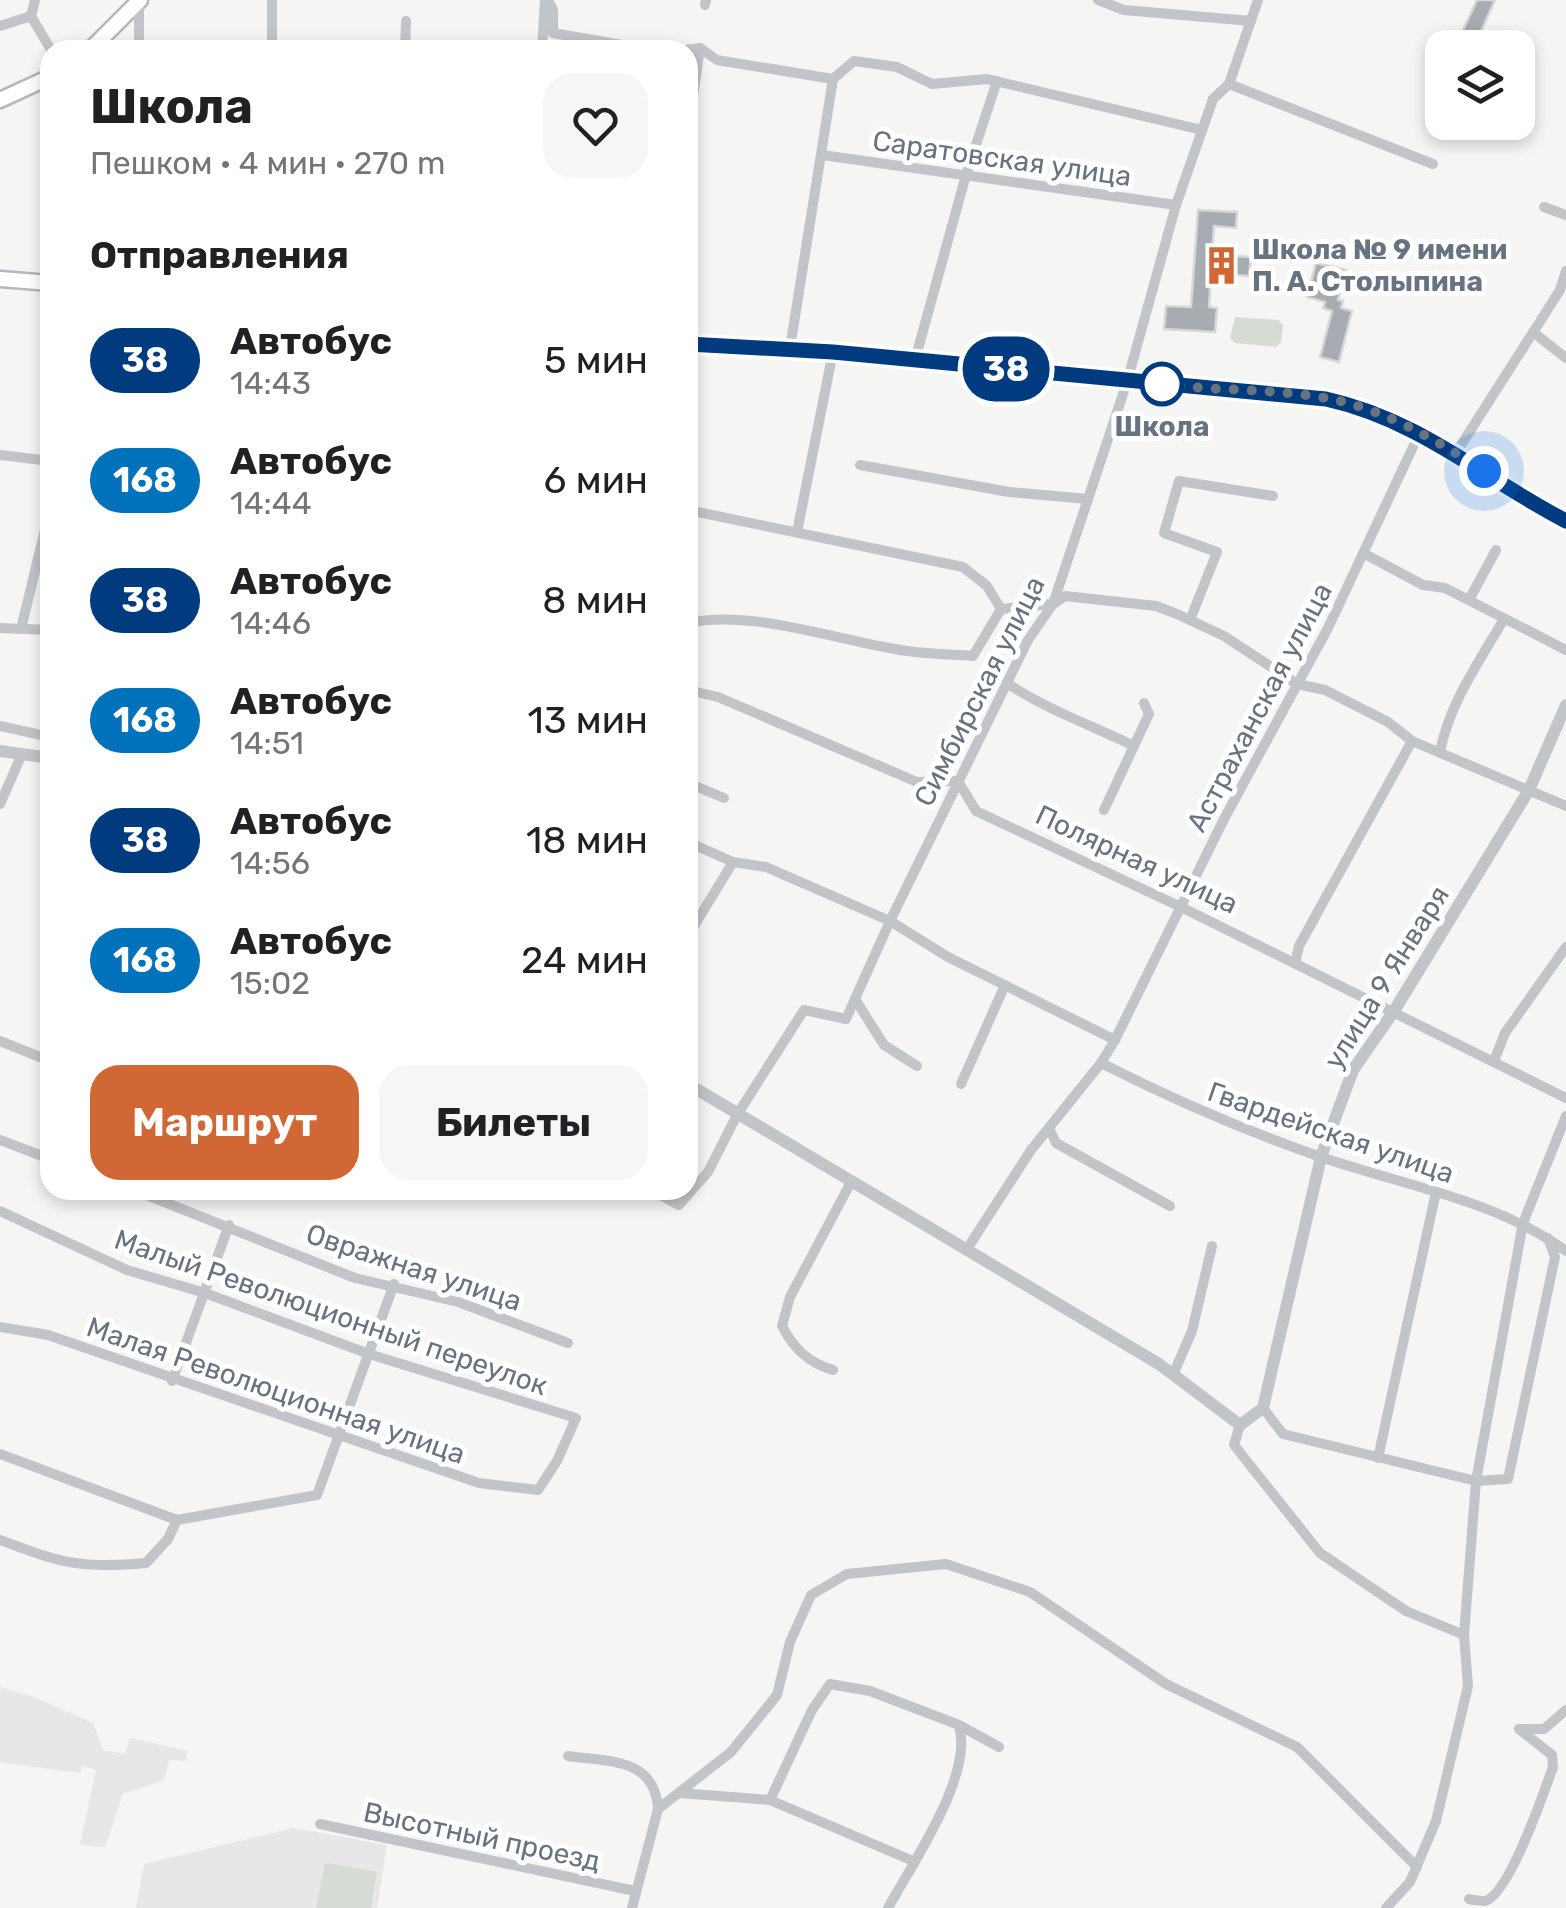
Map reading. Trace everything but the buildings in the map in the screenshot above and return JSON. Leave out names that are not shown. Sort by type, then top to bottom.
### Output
[{"type":"main road","points":[[100,40],[140,1]]},
{"type":"main road","points":[[1,100],[40,82]]},
{"type":"main road","points":[[0,279],[40,282]]},
{"type":"main road","points":[[698,345],[790,348],[1326,399],[1360,407],[1420,432],[1566,521]]},
{"type":"street","points":[[35,0],[31,16],[45,40]]},
{"type":"street","points":[[272,0],[272,40]]},
{"type":"street","points":[[543,40],[547,0]]},
{"type":"street","points":[[547,0],[553,10],[553,33],[593,40]]},
{"type":"street","points":[[1098,0],[1124,10],[1251,21]]},
{"type":"street","name":"Симбирская улица","points":[[855,999],[1028,640],[1053,604],[1128,382],[1176,205],[1212,99],[1229,84],[1258,0]]},
{"type":"street","points":[[139,40],[140,1]]},
{"type":"street","points":[[0,26],[31,16]]},
{"type":"street","points":[[405,40],[406,21]]},
{"type":"street","points":[[698,62],[700,48],[717,60],[833,78]]},
{"type":"street","points":[[790,348],[833,78],[854,60],[897,67],[932,84],[997,81],[1202,130]]},
{"type":"street","points":[[915,360],[966,175],[997,81]]},
{"type":"street","points":[[1229,84],[1433,164]]},
{"type":"street","points":[[0,112],[1,100]]},
{"type":"street","name":"Саратовская улица","points":[[822,155],[1176,205]]},
{"type":"street","points":[[1544,206],[1566,215]]},
{"type":"street","points":[[1456,453],[1560,290],[1566,271]]},
{"type":"street","points":[[1533,332],[1566,358]]},
{"type":"street","points":[[797,532],[833,352]]},
{"type":"street","name":"Астраханская улица","points":[[967,1249],[1049,1128],[1102,1064],[1363,553],[1420,432]]},
{"type":"street","points":[[0,455],[40,459]]},
{"type":"street","points":[[860,465],[1010,492],[1088,499]]},
{"type":"street","points":[[1190,620],[1216,552],[1164,534],[1179,481],[1273,496]]},
{"type":"street","points":[[698,512],[963,567],[988,586],[1001,609]]},
{"type":"street","points":[[1469,600],[1496,550]]},
{"type":"street","points":[[22,629],[40,552]]},
{"type":"street","points":[[1363,553],[1423,585],[1446,588],[1566,650]]},
{"type":"street","points":[[1001,609],[1053,604],[1065,596],[1156,606],[1224,636],[1297,684],[1325,690],[1356,705],[1388,722],[1412,742],[1566,806]]},
{"type":"street","points":[[698,621],[814,630],[897,650],[973,656],[1001,609]]},
{"type":"street","points":[[1440,752],[1444,733],[1464,689],[1504,619]]},
{"type":"street","points":[[0,628],[40,630]]},
{"type":"street","points":[[1007,683],[1053,712],[1070,715],[1134,746]]},
{"type":"street","points":[[698,692],[718,697],[916,782],[958,781]]},
{"type":"street","points":[[1104,810],[1150,714],[1144,703]]},
{"type":"street","name":"улица 9 Января","points":[[1263,1408],[1320,1157],[1353,1070],[1394,1011],[1530,790],[1566,706]]},
{"type":"street","points":[[0,726],[40,735]]},
{"type":"street","points":[[1295,963],[1299,946],[1412,742]]},
{"type":"street","points":[[0,751],[40,757]]},
{"type":"street","points":[[0,804],[22,754]]},
{"type":"street","name":"Полярная улица","points":[[958,781],[976,810],[1181,906],[1566,1098]]},
{"type":"street","points":[[698,787],[724,798]]},
{"type":"street","points":[[698,846],[733,862],[766,867],[890,921],[948,958],[1115,1040]]},
{"type":"street","points":[[698,920],[733,862]]},
{"type":"street","points":[[1494,1061],[1505,1033],[1566,947]]},
{"type":"street","points":[[961,1084],[1005,986]]},
{"type":"street","points":[[855,999],[884,1045],[917,1066]]},
{"type":"street","points":[[698,1184],[804,1010],[846,1019],[855,999]]},
{"type":"street","points":[[0,1041],[40,1057]]},
{"type":"street","name":"Гвардейская улица","points":[[1102,1064],[1191,1109],[1320,1157],[1523,1223],[1566,1248]]},
{"type":"street","points":[[698,1090],[1173,1374],[1240,1424]]},
{"type":"street","points":[[1386,1908],[1410,1882],[1436,1821],[1468,1686],[1464,1635],[1476,1481],[1523,1223],[1566,1116]]},
{"type":"street","points":[[1049,1128],[1056,1143],[1170,1206]]},
{"type":"street","points":[[0,1140],[40,1155]]},
{"type":"street","points":[[833,1370],[814,1364],[790,1342],[782,1326],[790,1297],[851,1182]]},
{"type":"street","points":[[1378,1458],[1436,1192]]},
{"type":"street","name":"Овражная улица","points":[[161,1200],[355,1278],[394,1284],[458,1302],[568,1342]]},
{"type":"street","name":"Малый Революционный переулок","points":[[0,1211],[128,1270],[206,1293],[369,1354],[576,1418],[557,1461],[538,1490]]},
{"type":"street","points":[[172,1381],[230,1226]]},
{"type":"street","points":[[1464,1635],[1406,1611],[1320,1552],[1234,1445],[1240,1424],[1263,1408],[1282,1434],[1476,1481],[1508,1479],[1555,1256],[1548,1238]]},
{"type":"street","points":[[1173,1374],[1192,1332],[1212,1246]]},
{"type":"street","points":[[0,1454],[177,1520],[317,1496],[394,1284]]},
{"type":"street","name":"Малая Революционная улица","points":[[0,1327],[48,1335],[172,1381],[480,1484],[538,1490]]},
{"type":"street","points":[[0,1540],[63,1564],[146,1564],[168,1539],[177,1520]]},
{"type":"street","points":[[658,1809],[731,1752],[777,1695],[790,1642],[811,1594],[848,1574],[946,1564],[1030,1592],[1166,1684],[1296,1747],[1416,1867]]},
{"type":"street","points":[[770,1800],[812,1710],[830,1684],[870,1692],[959,1726],[999,1747]]},
{"type":"street","points":[[1469,1900],[1484,1902],[1493,1896],[1517,1861],[1553,1768],[1552,1755],[1519,1729],[1544,1729],[1566,1710]]},
{"type":"street","points":[[888,1908],[963,1756],[959,1726]]},
{"type":"street","points":[[568,1756],[630,1765],[647,1774],[656,1791],[658,1809],[632,1908]]},
{"type":"street","points":[[679,1793],[770,1800],[914,1861]]},
{"type":"street","name":"Высотный проезд","points":[[320,1824],[635,1891]]},
{"type":"shaded area","points":[[1235,317],[1279,320],[1283,325],[1281,342],[1276,347],[1235,343],[1230,338]]},
{"type":"shaded area","points":[[0,1687],[93,1723],[103,1750],[125,1754],[130,1738],[188,1751],[185,1761],[170,1760],[163,1781],[123,1794],[105,1847],[80,1845],[96,1770],[83,1766],[80,1773],[0,1762]]},
{"type":"shaded area","points":[[294,1828],[387,1845],[377,1908],[136,1908],[144,1864]]},
{"type":"shaded area","points":[[325,1863],[377,1872],[371,1908],[316,1908]]},
{"type":"bus line","name":"38","points":[[698,346],[790,348],[1326,399],[1360,407],[1420,432],[1566,521]]},
{"type":"place","name":"Школа № 9 имени П. А. Столыпина","points":[[1222,265]]},
{"type":"place","name":"Школа","points":[[1162,384]]},
{"type":"route","points":[[1162,384],[1275,392],[1360,407],[1420,432],[1484,471]]}]
